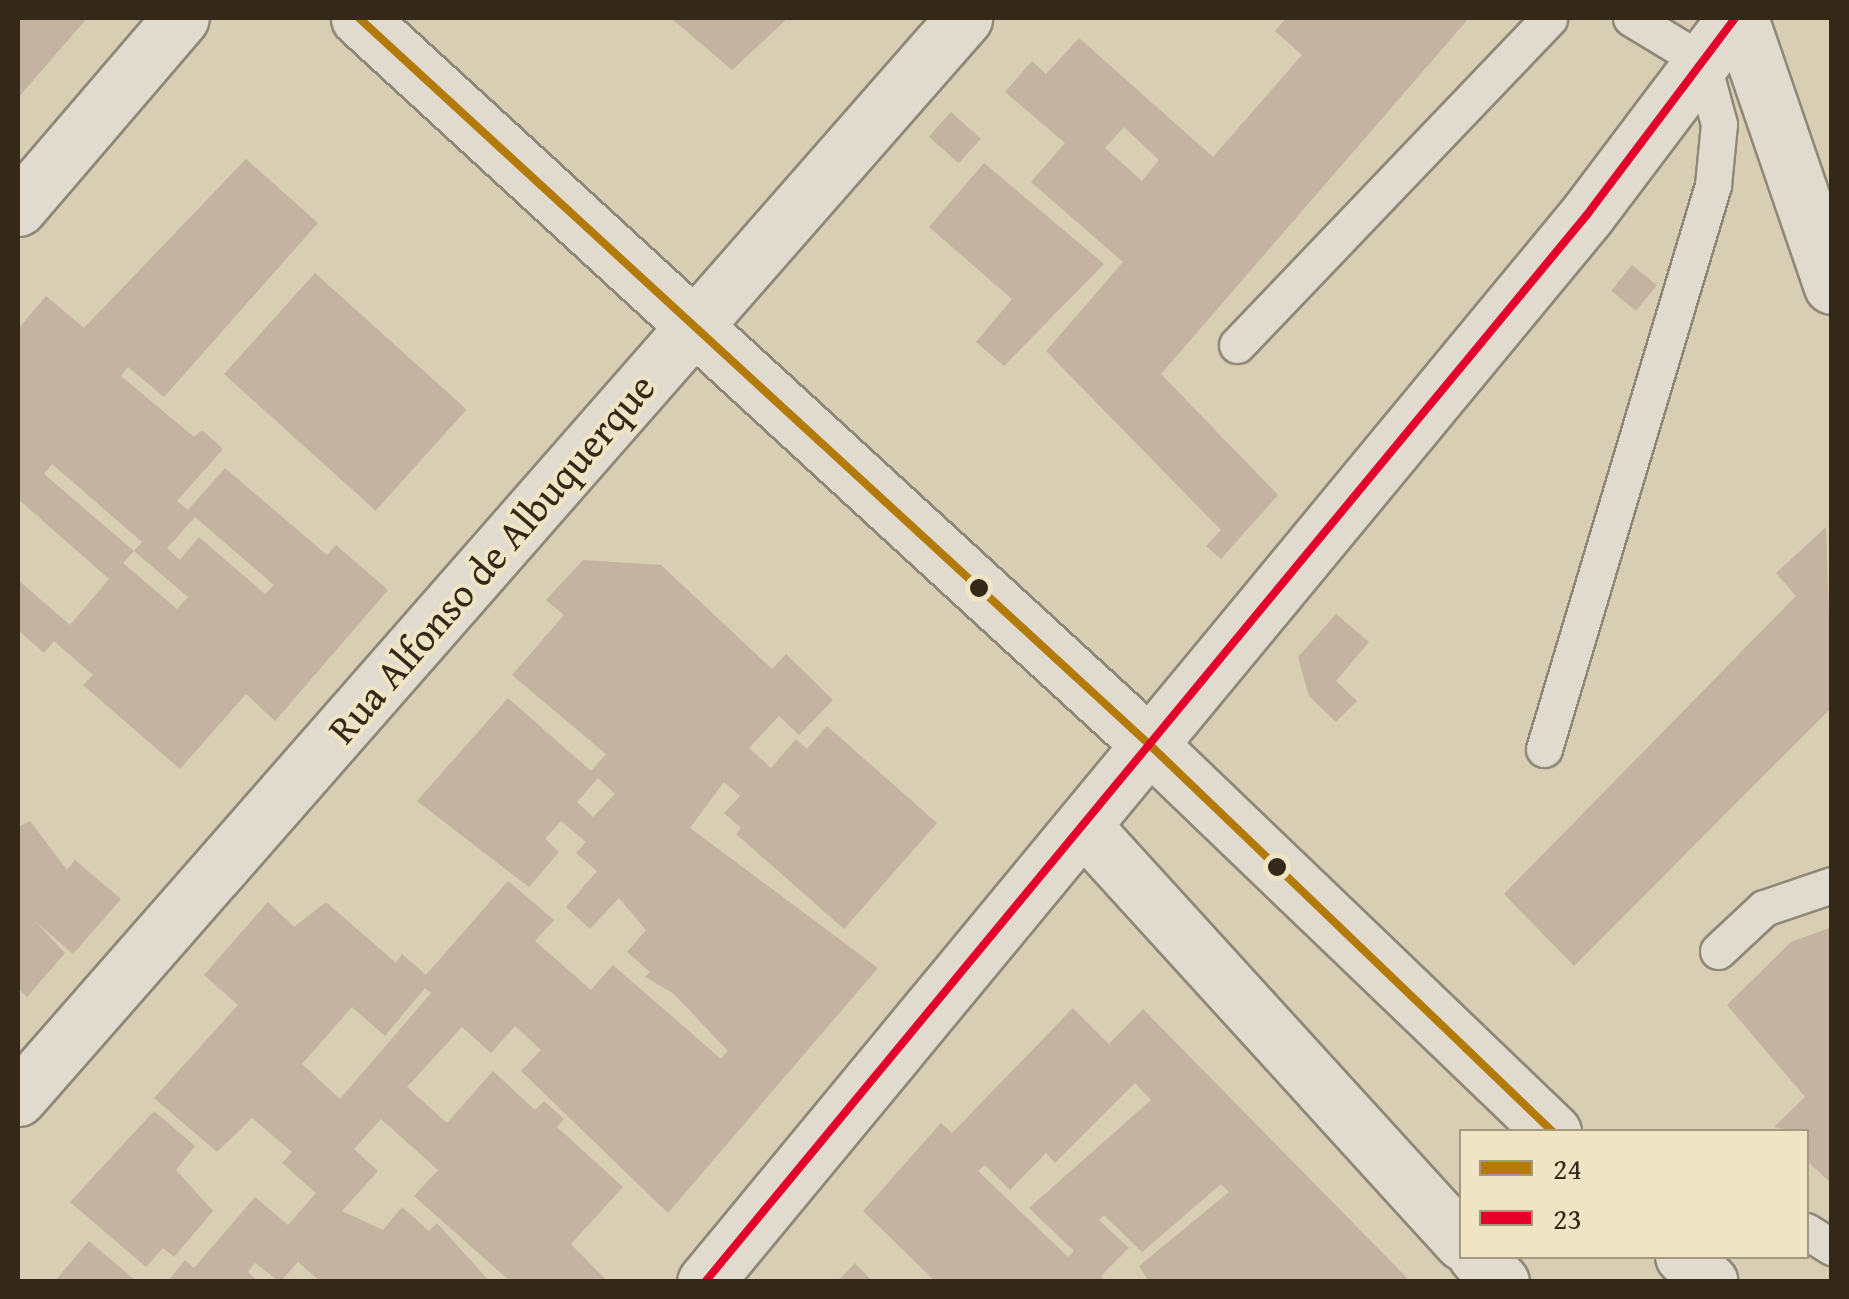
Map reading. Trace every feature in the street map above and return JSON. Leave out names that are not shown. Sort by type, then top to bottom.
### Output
[{"type":"street","points":[[18,208],[181,18]]},
{"type":"street","points":[[359,18],[1152,748],[1550,1129]]},
{"type":"street","name":"Rua Alfonso de Albuquerque","points":[[18,1098],[964,18]]},
{"type":"street","points":[[705,1282],[1152,748],[1738,18]]},
{"type":"street","points":[[1738,18],[1832,286]]},
{"type":"street","points":[[1085,828],[1459,1239]]},
{"type":"street","points":[[1479,1259],[1501,1282]]},
{"type":"street","points":[[1687,1259],[1710,1282]]},
{"type":"lane","points":[[1237,345],[1549,18]]},
{"type":"lane","points":[[1544,749],[1713,185],[1719,124],[1702,61],[1631,18]]},
{"type":"lane","points":[[1718,951],[1764,908],[1832,885]]},
{"type":"lane","points":[[1809,1234],[1832,1247]]},
{"type":"building","points":[[18,18],[87,18],[18,98]]},
{"type":"building","points":[[671,18],[788,18],[732,70]]},
{"type":"building","points":[[1286,18],[1469,18],[1161,374],[1278,495],[1221,559],[1206,546],[1221,530],[1046,351],[1123,262],[1031,182],[1065,143],[1005,92],[1032,61],[1046,74],[1079,38],[1213,157],[1302,55],[1275,31]],"holes":[[[1124,127],[1159,160],[1142,181],[1105,148]]]},
{"type":"building","points":[[951,112],[981,139],[959,163],[929,137]]},
{"type":"building","points":[[246,159],[318,223],[164,397],[128,367],[121,376],[194,437],[202,430],[223,449],[177,501],[188,510],[225,468],[327,555],[336,545],[388,590],[275,721],[246,694],[180,769],[83,685],[93,675],[54,641],[44,653],[18,630],[18,580],[70,625],[109,579],[18,499],[18,329],[46,296],[84,328]],"holes":[[[52,464],[142,542],[134,551],[44,474]],[[195,517],[274,585],[265,594],[199,537],[180,560],[167,548]],[[134,551],[188,597],[177,609],[123,563]]]},
{"type":"building","points":[[984,163],[1104,264],[1004,366],[976,342],[1012,299],[929,227]]},
{"type":"building","points":[[1632,265],[1657,285],[1636,311],[1611,291]]},
{"type":"building","points":[[315,273],[467,410],[376,511],[224,374]]},
{"type":"building","points":[[1826,527],[1832,707],[1574,966],[1504,894],[1796,596],[1776,573]]},
{"type":"building","points":[[583,560],[661,565],[772,669],[786,654],[833,700],[799,735],[779,716],[749,748],[771,768],[796,739],[807,749],[827,726],[937,823],[844,929],[736,834],[741,828],[724,813],[740,796],[724,782],[690,828],[878,968],[668,1213],[521,1071],[541,1050],[515,1026],[491,1053],[462,1027],[407,1087],[447,1123],[493,1071],[535,1110],[544,1101],[564,1119],[557,1127],[623,1187],[571,1244],[608,1282],[511,1282],[414,1196],[438,1170],[381,1119],[354,1149],[378,1171],[342,1211],[383,1230],[402,1207],[429,1231],[437,1223],[490,1282],[321,1282],[298,1262],[280,1282],[255,1263],[248,1272],[258,1282],[167,1282],[185,1260],[194,1268],[255,1197],[288,1225],[316,1193],[282,1163],[292,1152],[252,1118],[217,1152],[154,1098],[238,1005],[204,975],[268,902],[294,927],[326,902],[396,963],[402,954],[426,975],[508,881],[554,920],[535,941],[591,990],[613,965],[721,1059],[728,1051],[673,993],[645,977],[650,972],[627,952],[646,930],[619,898],[590,929],[566,907],[597,871],[576,853],[586,842],[561,821],[545,839],[559,852],[529,887],[417,801],[508,698],[591,771],[606,754],[512,675],[564,615],[546,600]],"holes":[[[598,778],[615,794],[593,817],[577,802]],[[425,988],[431,993],[340,1099],[302,1064],[352,1007],[385,1036]]]},
{"type":"building","points":[[1336,614],[1369,642],[1336,681],[1357,701],[1336,722],[1309,696],[1298,657]]},
{"type":"building","points":[[30,821],[67,870],[75,860],[121,899],[73,954],[35,921],[65,953],[27,997],[18,988],[18,827]]},
{"type":"building","points":[[1832,927],[1832,1184],[1809,1163],[1809,1129],[1774,1127],[1805,1097],[1727,1005],[1791,942]]},
{"type":"building","points":[[1073,1008],[1109,1044],[1143,1009],[1411,1282],[1149,1282],[1139,1266],[1229,1192],[1221,1184],[1142,1252],[1104,1215],[1099,1220],[1129,1248],[1101,1276],[1106,1282],[936,1282],[863,1211],[941,1123],[952,1133]],"holes":[[[1135,1083],[1151,1100],[1029,1208],[1074,1251],[1068,1257],[978,1171],[985,1165],[1010,1190],[1046,1153],[1055,1163]]]},
{"type":"building","points":[[154,1111],[195,1146],[176,1170],[213,1211],[174,1257],[163,1248],[146,1267],[70,1202]]},
{"type":"building","points":[[89,1241],[137,1282],[54,1282]]},
{"type":"building","points":[[855,1263],[873,1282],[837,1282]]},
{"type":"transit line","name":"24","points":[[359,18],[1152,747],[1550,1129]]},
{"type":"transit line","name":"23","points":[[705,1282],[1586,216],[1735,18]]}]
